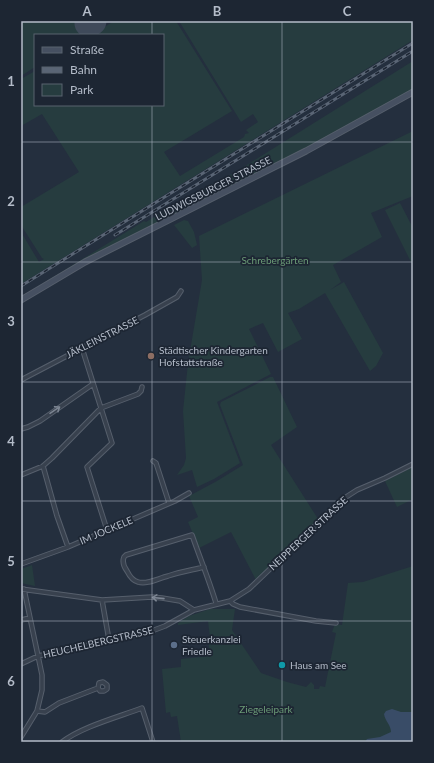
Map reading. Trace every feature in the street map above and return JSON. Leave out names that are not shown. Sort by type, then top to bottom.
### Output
[{"type":"main road","name":"LUDWIGSBURGER STRASSE","points":[[21,300],[85,262],[313,148],[413,92]]},
{"type":"street","name":"JÄKLEINSTRASSE","points":[[21,380],[152,312],[177,297],[181,291]]},
{"type":"street","points":[[82,348],[112,443],[88,464],[87,470],[107,530]]},
{"type":"street","points":[[21,429],[40,420],[93,384]]},
{"type":"street","points":[[21,474],[43,466],[101,408],[138,394],[142,387]]},
{"type":"street","points":[[153,460],[156,463],[169,503]]},
{"type":"street","name":"NEIPPERGER STRASSE","points":[[230,600],[249,589],[342,499],[357,490],[413,464]]},
{"type":"street","points":[[43,466],[57,516],[68,547]]},
{"type":"street","name":"IM JOCKELE","points":[[21,564],[68,547],[189,493]]},
{"type":"street","points":[[204,567],[148,582],[136,582],[131,578],[123,560],[126,556],[190,535],[192,536],[204,567],[216,603]]},
{"type":"street","points":[[22,736],[37,711],[42,690],[42,675],[30,618],[22,589],[102,600],[157,597],[180,601],[194,610]]},
{"type":"street","points":[[102,600],[109,640]]},
{"type":"street","points":[[230,600],[233,604],[240,607],[336,623]]},
{"type":"street","name":"HEUCHELBERGSTRASSE","points":[[21,664],[38,656],[149,632],[165,626],[194,610],[230,600]]},
{"type":"street","points":[[21,620],[30,618]]},
{"type":"street","points":[[37,711],[45,712],[59,703],[98,688]]},
{"type":"street","points":[[62,742],[82,731],[142,708],[153,742]]},
{"type":"green space","points":[[21,21],[107,21],[87,34],[34,34],[34,68],[21,76]]},
{"type":"green space","points":[[114,21],[176,21],[232,111],[164,152],[180,176],[244,137],[245,134],[249,133],[246,130],[258,122],[253,114],[241,122],[179,21],[413,21],[413,40],[21,284],[21,232],[39,262],[44,259],[21,225],[21,207],[79,172],[42,114],[21,126],[21,79],[34,72],[34,106],[164,106],[164,34],[94,34]]},
{"type":"green space","points":[[413,61],[413,89],[330,136],[99,252],[21,297],[144,221],[146,222],[191,195],[237,171]]},
{"type":"green space","name":"Schrebergärten","points":[[413,131],[413,196],[371,213],[382,237],[333,265],[341,282],[330,290],[344,282],[383,353],[376,366],[370,371],[325,293],[299,309],[288,313],[302,339],[278,352],[263,323],[249,329],[271,374],[217,402],[240,463],[214,479],[197,487],[192,470],[177,475],[184,465],[186,458],[183,411],[188,363],[202,280],[199,236]]},
{"type":"green space","points":[[400,203],[413,228],[413,266],[385,210]]},
{"type":"green space","points":[[184,220],[188,221],[194,232],[197,245],[192,248],[174,225]]},
{"type":"green space","points":[[270,377],[273,377],[297,427],[271,445],[318,519],[256,580],[231,532],[199,548],[188,522],[198,517],[189,496],[243,465],[220,405],[221,402]]},
{"type":"green space","points":[[413,467],[413,499],[397,507],[385,481]]},
{"type":"green space","points":[[32,565],[35,586],[21,583],[21,569]]},
{"type":"green space","name":"Ziegeleipark","points":[[413,566],[413,742],[181,742],[177,716],[171,717],[170,712],[166,713],[162,669],[181,667],[181,659],[210,656],[208,638],[210,638],[208,621],[178,625],[178,623],[189,616],[210,609],[235,609],[232,630],[261,673],[306,687],[311,682],[314,685],[314,689],[319,689],[320,686],[325,687],[336,633],[332,632],[335,624],[342,625],[348,583],[363,582]]},
{"type":"water","points":[[392,709],[401,712],[413,712],[413,742],[365,742],[367,739],[380,737],[391,732],[384,714],[386,711]]},
{"type":"railway","points":[[21,286],[413,43]]},
{"type":"railway","points":[[115,235],[413,51]]},
{"type":"place","name":"Städtischer Kindergarten Hofstattstraße","points":[[151,356]]},
{"type":"place","name":"Steuerkanzlei Friedle","points":[[174,645]]},
{"type":"place","name":"Haus am See","points":[[282,665]]}]
